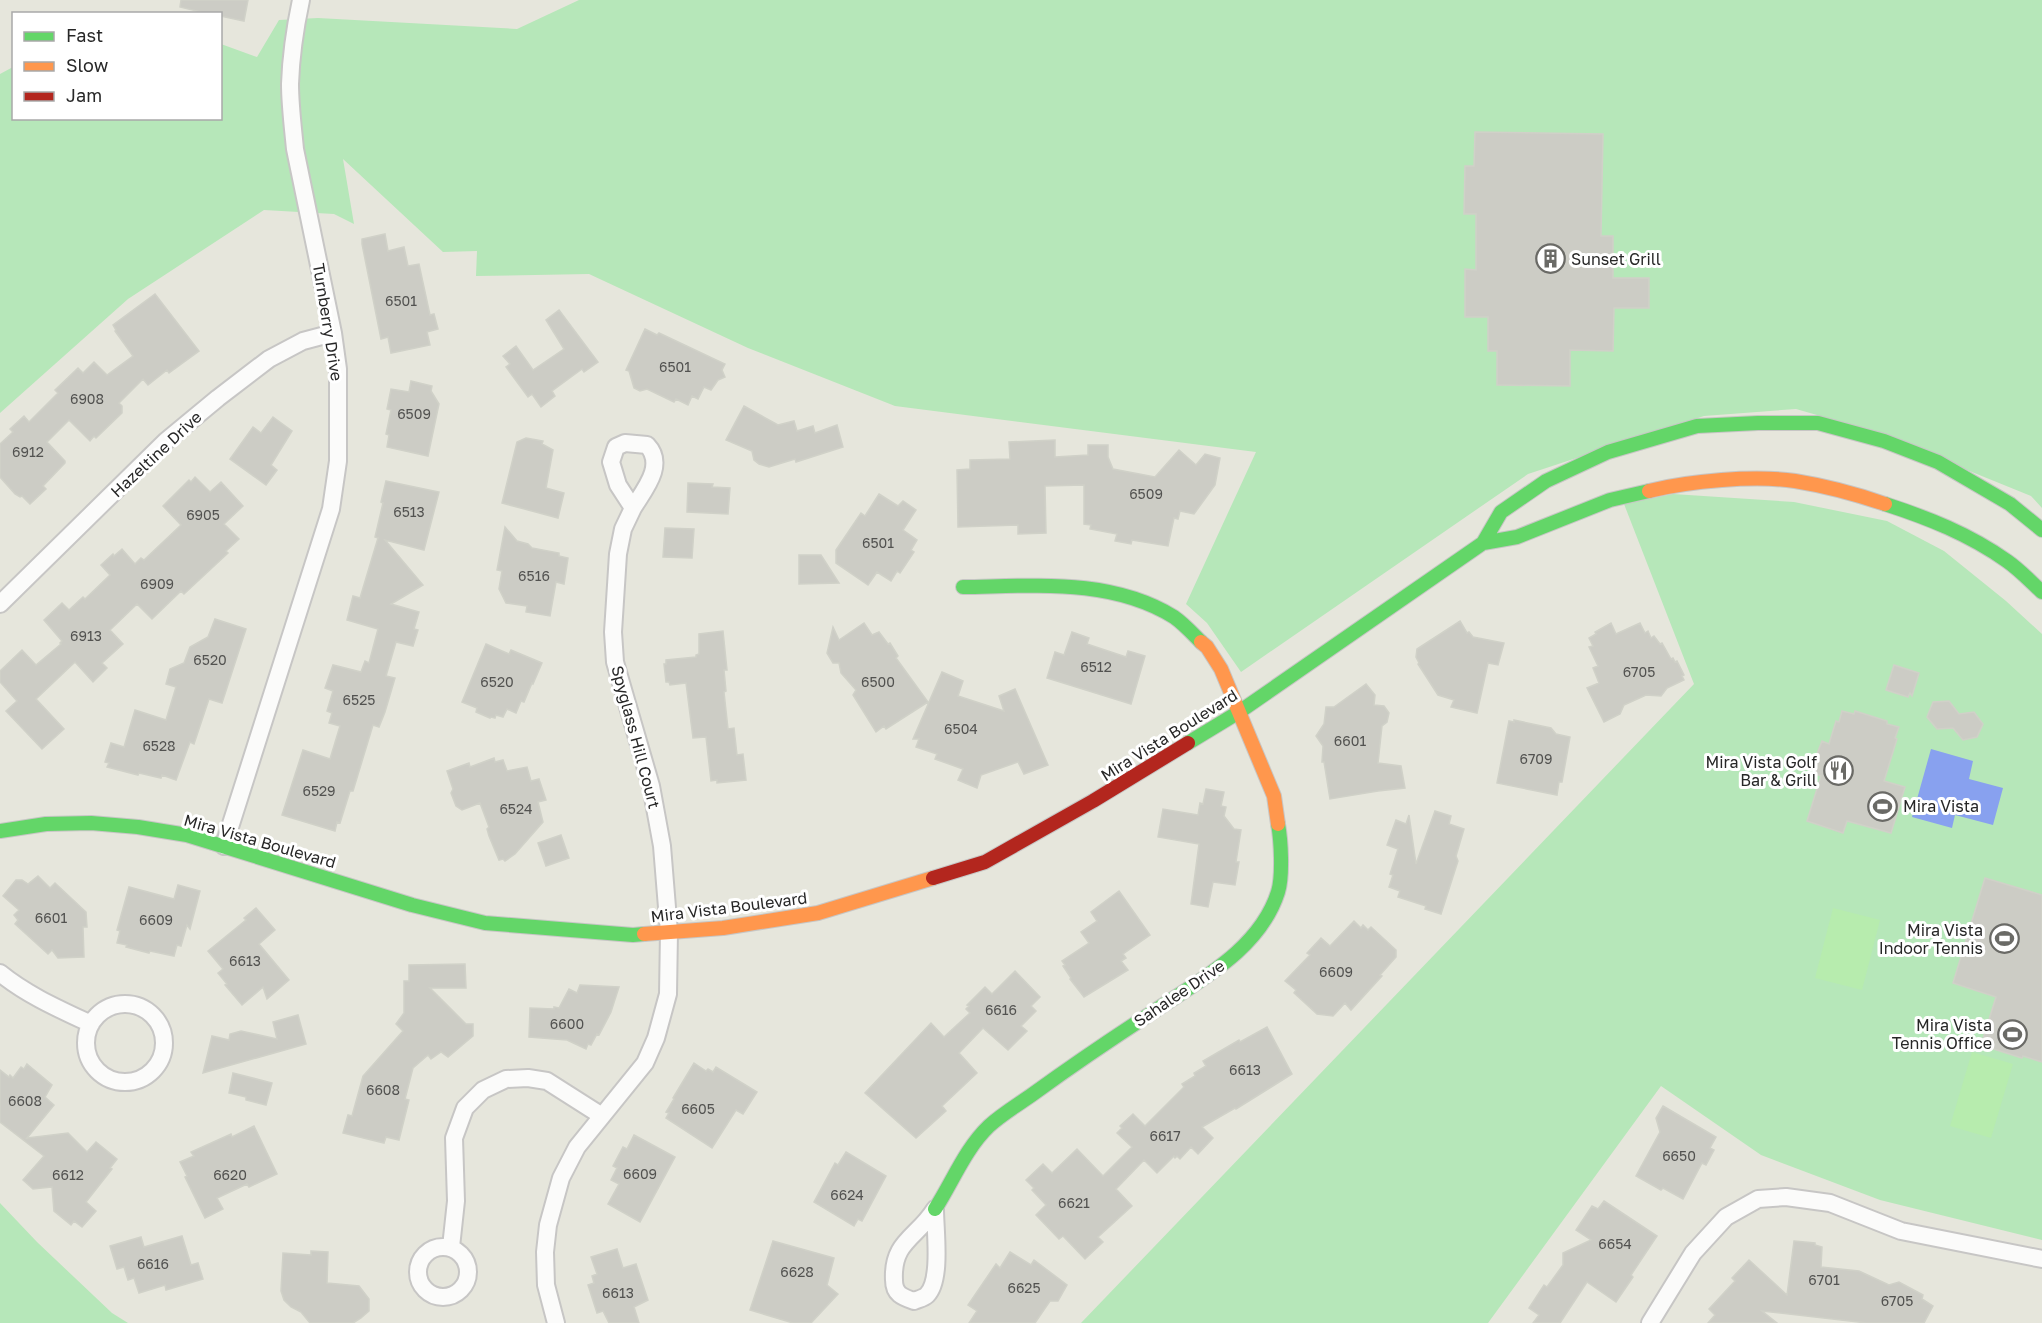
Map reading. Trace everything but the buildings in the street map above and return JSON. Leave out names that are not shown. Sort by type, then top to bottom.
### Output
[{"type":"street","name":"Turnberry Drive","points":[[224,846],[331,509],[338,461],[338,369],[333,333],[295,149],[290,85],[294,38],[301,0]]},
{"type":"street","name":"Hazeltine Drive","points":[[0,604],[166,441],[218,398],[269,359],[303,341],[333,333]]},
{"type":"street","name":"Mira Vista Boulevard","points":[[1483,543],[1501,512],[1546,481],[1608,452],[1697,426],[1758,423],[1818,423],[1884,441],[1938,462],[2010,504],[2042,530]]},
{"type":"street","name":"Mira Vista Boulevard","points":[[0,831],[46,824],[91,823],[138,826],[224,846],[412,905],[485,923],[633,935],[723,928],[818,913],[985,862],[1093,801],[1239,712],[1483,543],[1517,537],[1610,500],[1677,484],[1758,479],[1794,480],[1855,494],[1925,517],[1968,536],[2009,562],[2042,592]]},
{"type":"street","name":"Spyglass Hill Court","points":[[556,1323],[546,1285],[545,1252],[548,1225],[561,1178],[577,1147],[645,1063],[656,1038],[668,994],[669,932],[662,846],[651,786],[615,662],[613,632],[618,554],[623,529],[633,508]]},
{"type":"street","name":"Sahalee Drive","points":[[935,1209],[934,1284],[926,1296],[914,1301],[900,1296],[894,1288],[893,1269],[896,1253],[926,1222],[949,1187],[961,1161],[989,1126],[1081,1059],[1222,966],[1252,936],[1268,914],[1279,890],[1281,840],[1274,796],[1221,669],[1207,647],[1175,618],[1143,602],[1103,590],[1063,586],[963,586]]},
{"type":"street","points":[[0,973],[15,985],[50,1005],[90,1024]]},
{"type":"street","points":[[124,1003],[144,1008],[159,1022],[165,1041],[160,1061],[146,1076],[127,1082],[106,1077],[92,1063],[86,1043],[90,1024],[105,1009],[124,1003]]},
{"type":"street","points":[[451,1247],[456,1201],[454,1138],[465,1108],[483,1090],[506,1079],[528,1077],[547,1081],[602,1116]]},
{"type":"street","points":[[1650,1323],[1693,1253],[1725,1217],[1758,1199],[1786,1197],[1830,1203],[1901,1231],[2042,1259]]},
{"type":"green space","points":[[579,0],[2042,0],[2042,508],[2031,496],[1866,429],[1796,409],[1704,416],[1528,474],[1241,672],[1207,623],[1186,604],[1256,452],[895,406],[748,348],[589,274],[476,276],[477,251],[443,252],[343,159],[354,224],[334,214],[264,210],[128,299],[0,413],[0,74],[12,68],[12,120],[222,120],[222,44],[257,57],[279,20],[318,18],[517,29]]},
{"type":"green space","points":[[1673,494],[1794,502],[1887,521],[1944,551],[2006,601],[2042,634],[2042,1240],[1880,1200],[1761,1155],[1661,1086],[1488,1323],[1081,1323],[1694,684],[1624,504]]},
{"type":"green space","points":[[1833,908],[1880,920],[1862,990],[1815,978]]},
{"type":"green space","points":[[1972,1052],[2013,1064],[1991,1138],[1950,1126]]},
{"type":"green space","points":[[0,1203],[37,1242],[112,1313],[128,1323],[0,1323]]},
{"type":"water","points":[[1931,749],[1973,761],[1969,779],[2003,788],[1993,825],[1955,815],[1952,828],[1912,817]]},
{"type":"traffic: fast","points":[[1483,543],[1501,512],[1546,481],[1608,452],[1697,426],[1758,423],[1818,423],[1884,441],[1938,462],[2010,504],[2042,530]]},
{"type":"traffic: fast","points":[[1188,743],[1239,712],[1483,543],[1517,537],[1610,500],[1649,491]]},
{"type":"traffic: fast","points":[[1885,504],[1932,521],[1993,551],[2021,572],[2042,592]]},
{"type":"traffic: fast","points":[[963,587],[1072,587],[1124,596],[1150,604],[1174,617],[1201,642]]},
{"type":"traffic: fast","points":[[0,831],[46,824],[91,823],[138,827],[187,835],[412,905],[485,923],[644,934]]},
{"type":"traffic: fast","points":[[935,1209],[973,1145],[994,1122],[1208,975],[1243,947],[1269,912],[1280,885],[1281,858],[1278,824]]},
{"type":"traffic: slow","points":[[1649,491],[1683,484],[1722,480],[1779,479],[1829,488],[1885,504]]},
{"type":"traffic: slow","points":[[1201,642],[1207,647],[1221,669],[1274,796],[1278,824]]},
{"type":"traffic: slow","points":[[644,934],[723,928],[818,913],[933,878]]},
{"type":"traffic: jam","points":[[933,878],[985,862],[1093,801],[1188,743]]},
{"type":"place","name":"Sunset Grill","points":[[1550,259]]},
{"type":"place","name":"Mira Vista Golf Bar & Grill","points":[[1838,771]]},
{"type":"place","name":"Mira Vista","points":[[1882,806]]},
{"type":"place","name":"Mira Vista Indoor Tennis","points":[[2004,939]]},
{"type":"place","name":"Mira Vista Tennis Office","points":[[2013,1034]]}]
